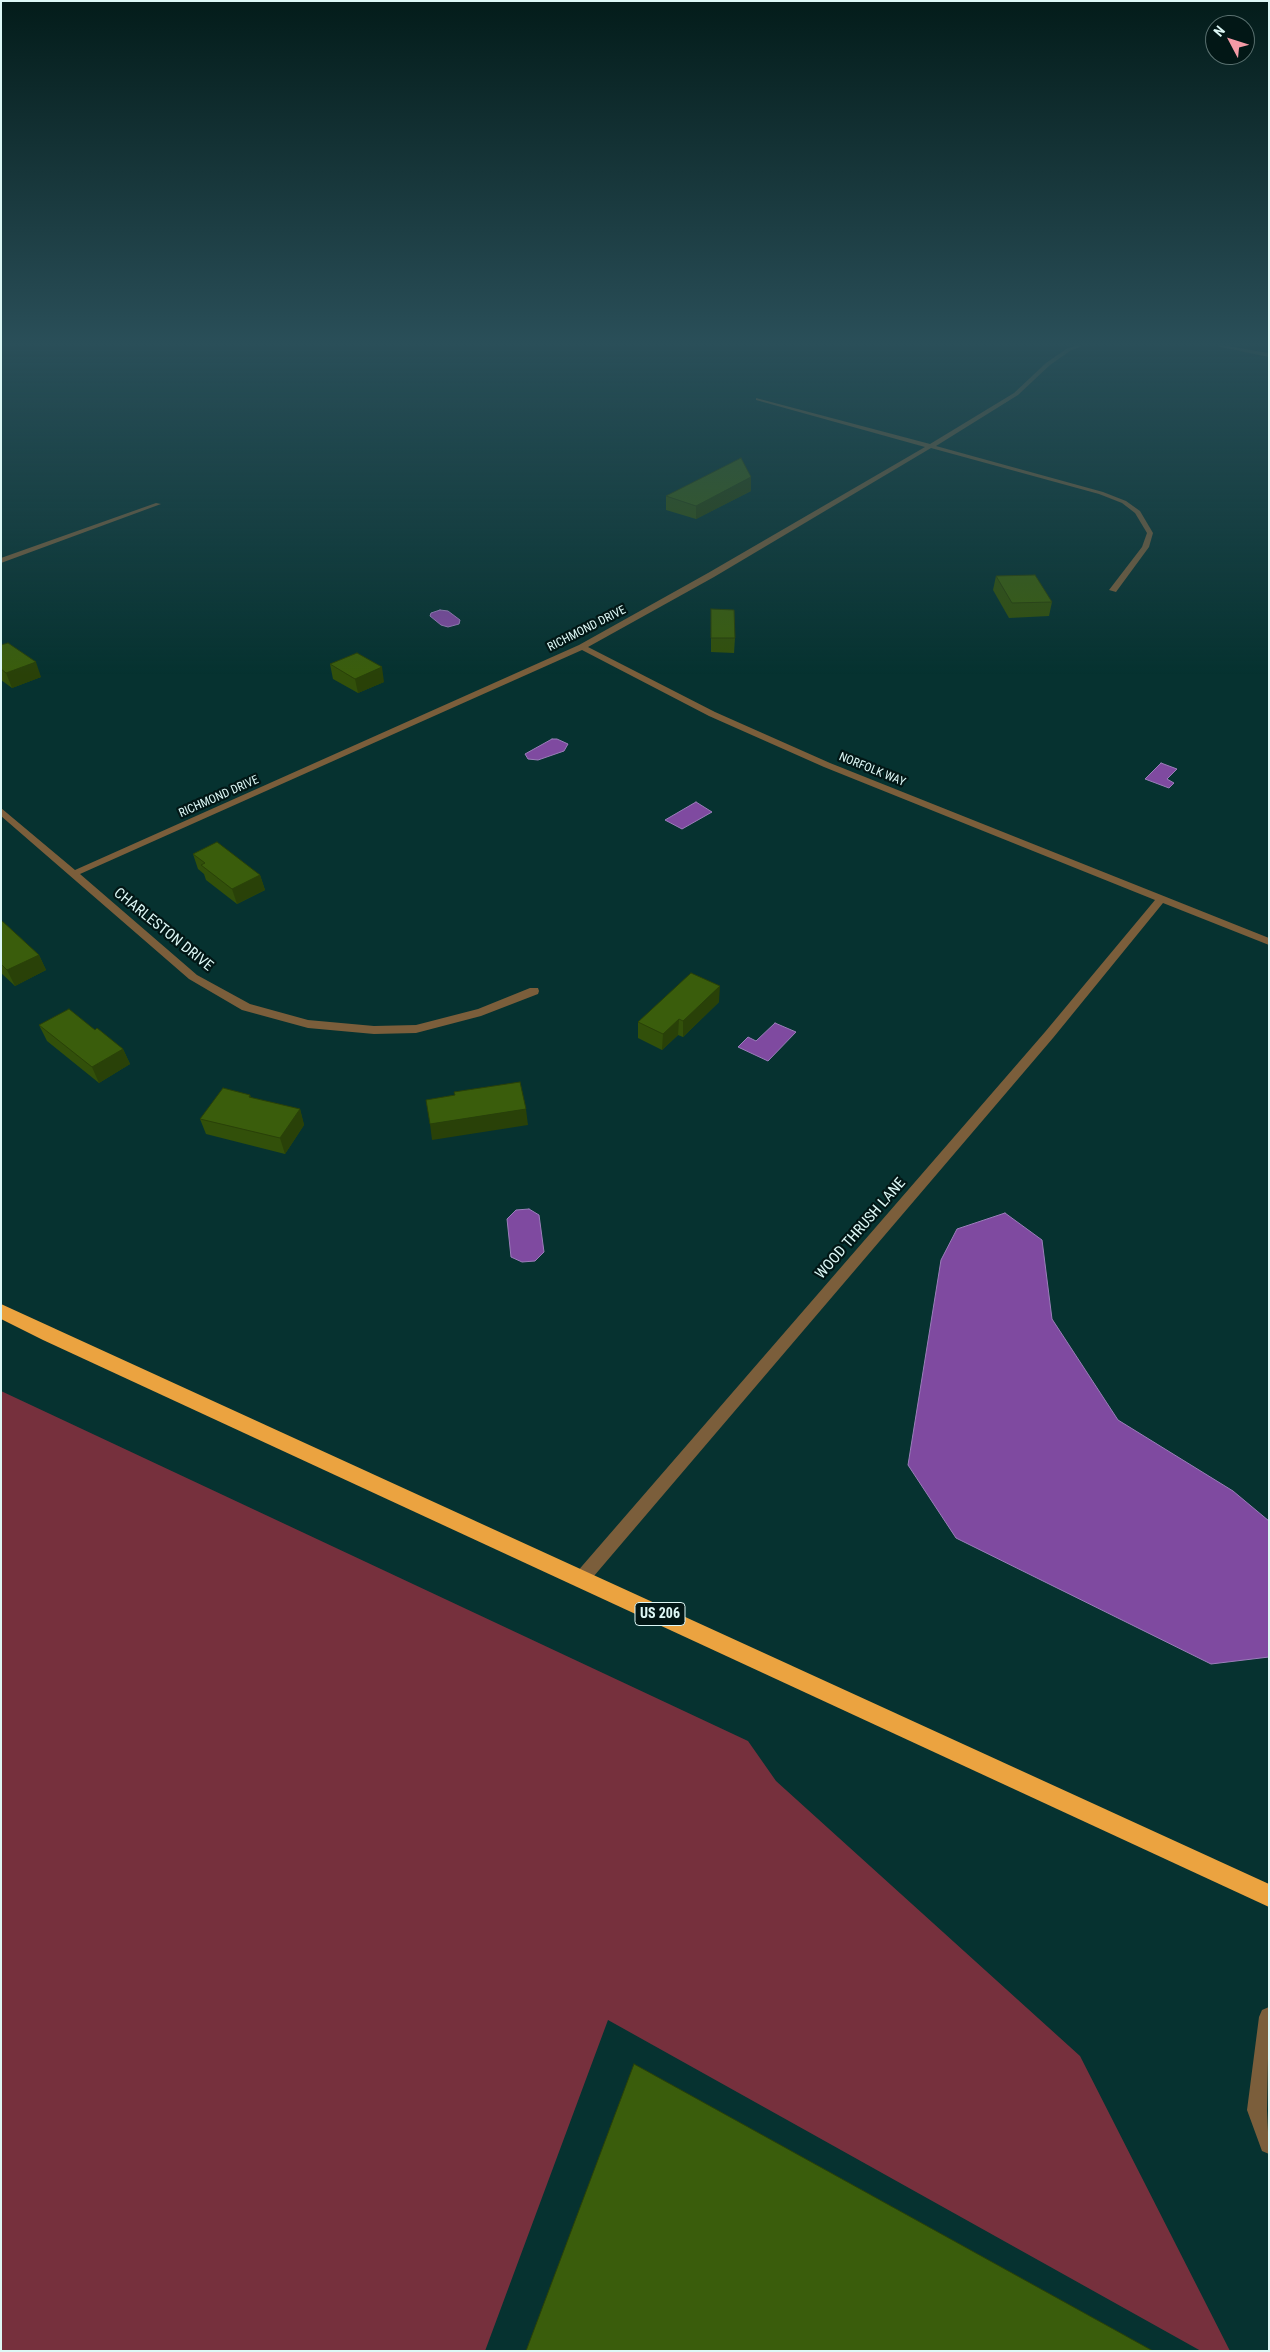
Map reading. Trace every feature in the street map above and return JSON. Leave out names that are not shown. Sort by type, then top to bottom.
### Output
[{"type":"highway","name":"US 206","points":[[1,1311],[49,1335],[582,1578],[1269,1896]]},
{"type":"street","name":"RICHMOND DRIVE","points":[[74,874],[582,646],[720,570],[914,456]]},
{"type":"street","points":[[967,456],[1102,493],[1124,502],[1138,512],[1150,533],[1145,548],[1113,590]]},
{"type":"street","points":[[1,561],[158,504]]},
{"type":"street","name":"NORFOLK WAY","points":[[582,646],[712,714],[827,765],[1269,942]]},
{"type":"street","name":"CHARLESTON DRIVE","points":[[1,811],[193,977],[246,1007],[308,1024],[374,1030],[416,1029],[481,1012],[534,991]]},
{"type":"street","name":"WOOD THRUSH LANE","points":[[582,1578],[1049,1035],[1161,899]]},
{"type":"street","points":[[1269,2017],[1256,2110],[1269,2144]]},
{"type":"shaded area","points":[[440,610],[448,611],[460,620],[459,624],[448,627],[441,625],[430,616],[431,613]]},
{"type":"shaded area","points":[[552,739],[568,744],[564,751],[538,760],[528,759],[525,754]]},
{"type":"shaded area","points":[[1161,763],[1177,769],[1167,779],[1174,783],[1169,788],[1145,779]]},
{"type":"shaded area","points":[[696,802],[712,812],[682,829],[665,820]]},
{"type":"shaded area","points":[[775,1023],[796,1032],[768,1061],[738,1047],[748,1037],[756,1041]]},
{"type":"shaded area","points":[[529,1209],[539,1215],[544,1252],[535,1261],[522,1262],[511,1257],[507,1219],[516,1210]]},
{"type":"shaded area","points":[[1005,1213],[1042,1240],[1052,1319],[1118,1420],[1233,1491],[1269,1521],[1269,1657],[1211,1664],[956,1538],[908,1465],[941,1260],[957,1229]]},
{"type":"shaded area","points":[[1,1391],[748,1741],[776,1781],[1080,2056],[1230,2351],[1201,2351],[608,2020],[485,2351],[1,2351]]},
{"type":"building","points":[[741,458],[751,477],[696,506],[666,496]]},
{"type":"building","points":[[1035,575],[1052,602],[1012,603],[996,576]]},
{"type":"building","points":[[711,609],[734,610],[735,638],[711,638]]},
{"type":"building","points":[[8,643],[36,662],[6,673],[1,669],[1,645]]},
{"type":"building","points":[[357,653],[382,667],[355,679],[330,664]]},
{"type":"building","points":[[217,842],[260,875],[232,889],[201,865],[205,863],[193,854]]},
{"type":"building","points":[[1,920],[39,955],[7,970],[1,964]]},
{"type":"building","points":[[691,973],[720,986],[683,1021],[679,1019],[663,1034],[638,1022]]},
{"type":"building","points":[[69,1009],[123,1049],[92,1067],[39,1025]]},
{"type":"building","points":[[520,1082],[526,1109],[430,1124],[426,1100],[455,1095],[454,1092]]},
{"type":"building","points":[[223,1088],[250,1095],[249,1097],[300,1109],[280,1138],[200,1119]]},
{"type":"building","points":[[634,2064],[1153,2351],[526,2351]]}]
